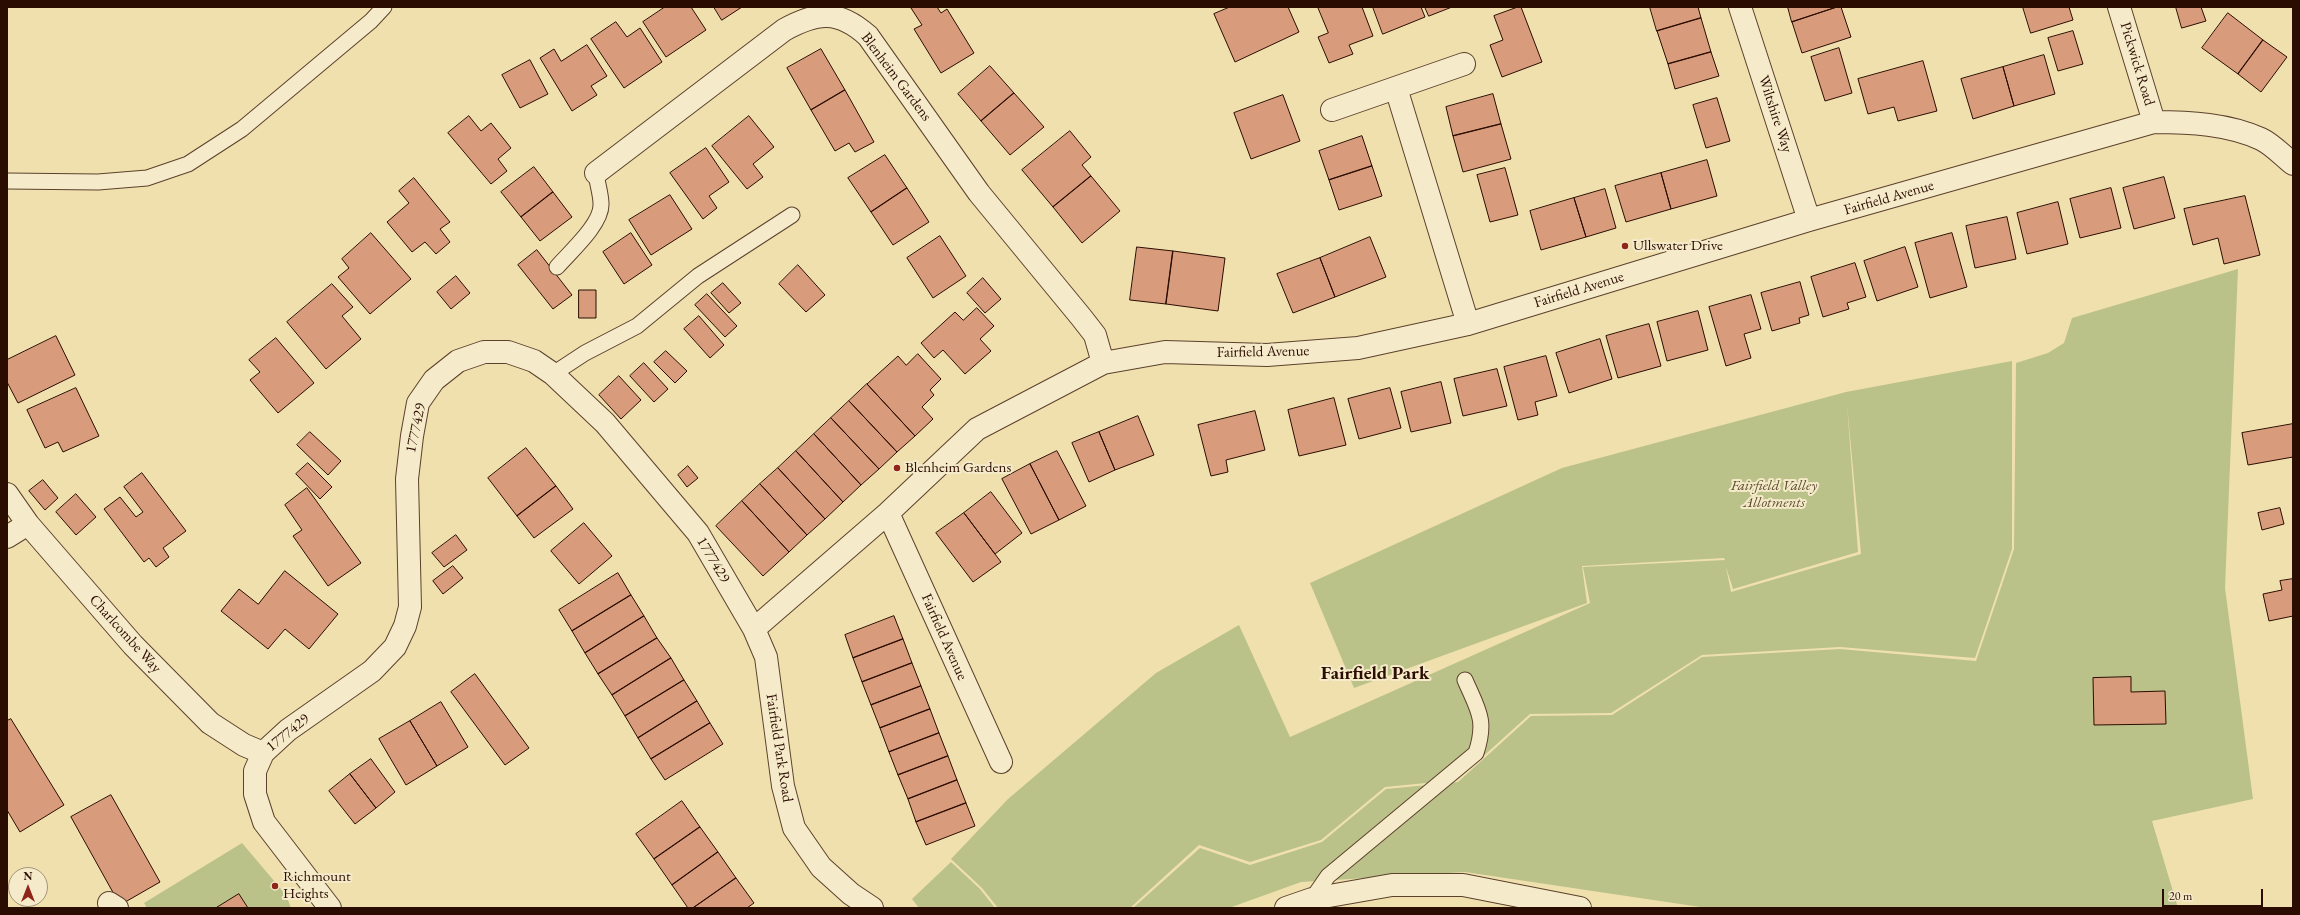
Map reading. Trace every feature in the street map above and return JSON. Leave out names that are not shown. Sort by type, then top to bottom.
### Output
[{"type":"street","name":"Wiltshire Way","points":[[1740,7],[1809,220]]},
{"type":"street","name":"Pickwick Road","points":[[2119,7],[2154,122]]},
{"type":"street","name":"Blenheim Gardens","points":[[596,173],[784,30],[809,17],[835,17],[847,21],[868,36],[979,193],[1095,335],[1103,364]]},
{"type":"street","points":[[1332,110],[1464,64]]},
{"type":"street","points":[[1396,88],[1468,324]]},
{"type":"street","name":"Fairfield Avenue","points":[[754,629],[888,513],[977,429],[1103,364],[1165,352],[1268,355],[1358,348],[1468,324],[1809,220],[2154,122],[2184,122],[2220,126],[2262,139],[2293,164]]},
{"type":"street","name":"1777429","points":[[263,753],[288,730],[372,671],[396,647],[405,626],[410,607],[407,479],[412,436],[418,403],[434,380],[458,361],[484,352],[508,352],[534,361],[552,374],[605,423],[698,534],[754,629]]},
{"type":"street","name":"Charlcombe Way","points":[[7,494],[28,524],[133,645],[210,723],[244,745],[263,753]]},
{"type":"street","name":"Fairfield Avenue","points":[[888,513],[1000,762]]},
{"type":"street","points":[[7,537],[28,524]]},
{"type":"street","name":"Fairfield Park Road","points":[[754,629],[766,657],[782,786],[794,828],[821,867],[851,894],[872,908]]},
{"type":"street","points":[[263,753],[255,770],[255,794],[264,822],[330,908]]},
{"type":"street","points":[[1286,908],[1312,899],[1392,885],[1463,885],[1580,908]]},
{"type":"lane","points":[[7,181],[98,182],[147,178],[188,164],[242,129],[371,21],[384,7]]},
{"type":"lane","points":[[557,267],[590,230],[600,215],[602,204],[596,173]]},
{"type":"lane","points":[[552,374],[585,353],[637,326],[698,276],[792,215]]},
{"type":"lane","points":[[1312,899],[1328,876],[1476,752],[1482,735],[1481,715],[1465,680]]},
{"type":"green space","points":[[2238,269],[2225,588],[2253,799],[2152,821],[2178,908],[1707,908],[1465,872],[1301,882],[1229,908],[1133,908],[1200,848],[1250,865],[1322,842],[1386,789],[1458,782],[1531,716],[1612,715],[1702,657],[1840,649],[1976,661],[2014,549],[2016,363],[2048,353],[2064,343],[2072,318]]},
{"type":"green space","name":"Fairfield Valley Allotments","points":[[2012,361],[2012,549],[1975,658],[1840,647],[1702,655],[1611,713],[1530,714],[1457,780],[1385,787],[1321,840],[1250,862],[1199,845],[1130,908],[998,908],[982,888],[951,859],[1008,799],[1156,673],[1239,625],[1290,737],[1590,603],[1583,567],[1725,560],[1724,558],[1582,566],[1587,603],[1354,688],[1310,583],[1562,468],[1846,392]],"holes":[[[1847,404],[1861,554],[1731,592],[1726,567],[1733,589],[1858,552]]]},
{"type":"green space","points":[[242,843],[286,895],[291,908],[147,908],[144,903]]},
{"type":"green space","points":[[951,862],[980,889],[995,908],[919,908],[912,899]]},
{"type":"building","points":[[665,7],[691,7],[706,30],[666,57],[643,22]]},
{"type":"building","points":[[714,7],[742,7],[722,20]]},
{"type":"building","points":[[937,7],[941,13],[947,9],[974,53],[941,73],[914,29],[922,25],[911,8]]},
{"type":"building","points":[[1230,7],[1288,7],[1299,32],[1235,62],[1214,14]]},
{"type":"building","points":[[1318,7],[1362,7],[1373,36],[1349,45],[1353,54],[1329,63],[1318,37],[1328,33]]},
{"type":"building","points":[[1373,7],[1421,7],[1425,17],[1383,34]]},
{"type":"building","points":[[1425,7],[1452,7],[1429,16]]},
{"type":"building","points":[[1521,7],[1542,62],[1502,77],[1490,45],[1503,40],[1494,16]]},
{"type":"building","points":[[1650,7],[1698,7],[1701,18],[1657,31]]},
{"type":"building","points":[[1788,7],[1837,7],[1792,22]]},
{"type":"building","points":[[1841,7],[1851,37],[1802,53],[1792,22]]},
{"type":"building","points":[[2023,7],[2069,7],[2073,20],[2031,33]]},
{"type":"building","points":[[2176,7],[2201,7],[2206,21],[2182,28]]},
{"type":"building","points":[[2228,13],[2263,40],[2238,74],[2202,48]]},
{"type":"building","points":[[1701,18],[1711,52],[1668,64],[1657,31]]},
{"type":"building","points":[[616,22],[627,37],[640,28],[662,62],[624,88],[591,39]]},
{"type":"building","points":[[2073,31],[2083,64],[2058,71],[2048,38]]},
{"type":"building","points":[[2263,40],[2287,57],[2261,92],[2238,74]]},
{"type":"building","points":[[587,45],[607,76],[591,86],[597,95],[572,111],[540,58],[554,49],[561,61]]},
{"type":"building","points":[[1839,48],[1852,93],[1825,101],[1811,57]]},
{"type":"building","points":[[821,49],[845,90],[811,110],[787,68]]},
{"type":"building","points":[[1711,52],[1719,76],[1675,89],[1668,64]]},
{"type":"building","points":[[2044,55],[2055,94],[2014,106],[2003,67]]},
{"type":"building","points":[[530,60],[548,94],[520,108],[502,75]]},
{"type":"building","points":[[1923,61],[1937,111],[1898,121],[1894,107],[1868,114],[1858,79]]},
{"type":"building","points":[[990,66],[1014,93],[981,121],[958,94]]},
{"type":"building","points":[[2003,67],[2014,106],[1973,119],[1961,79]]},
{"type":"building","points":[[845,90],[874,142],[855,152],[849,143],[835,151],[811,110]]},
{"type":"building","points":[[1014,93],[1044,127],[1010,155],[981,121]]},
{"type":"building","points":[[1493,94],[1501,124],[1453,136],[1446,107]]},
{"type":"building","points":[[1283,95],[1300,141],[1251,159],[1234,113]]},
{"type":"building","points":[[1717,98],[1730,141],[1706,148],[1693,105]]},
{"type":"building","points":[[469,116],[481,131],[491,123],[511,148],[498,159],[507,171],[491,184],[448,133]]},
{"type":"building","points":[[749,116],[774,147],[753,164],[763,177],[747,189],[712,146]]},
{"type":"building","points":[[1501,124],[1511,159],[1463,172],[1453,136]]},
{"type":"building","points":[[1070,131],[1091,157],[1082,165],[1091,176],[1053,207],[1022,170]]},
{"type":"building","points":[[1362,136],[1372,166],[1329,180],[1319,151]]},
{"type":"building","points":[[706,148],[729,182],[709,196],[717,208],[703,219],[670,173]]},
{"type":"building","points":[[885,155],[907,188],[871,212],[848,178]]},
{"type":"building","points":[[1707,160],[1717,196],[1671,209],[1661,173]]},
{"type":"building","points":[[1372,166],[1382,196],[1339,210],[1329,180]]},
{"type":"building","points":[[534,167],[553,192],[521,217],[501,192]]},
{"type":"building","points":[[1505,168],[1518,215],[1490,222],[1477,175]]},
{"type":"building","points":[[1661,173],[1671,209],[1626,222],[1615,186]]},
{"type":"building","points":[[1091,176],[1120,211],[1082,243],[1053,207]]},
{"type":"building","points":[[2164,177],[2175,218],[2134,229],[2123,188]]},
{"type":"building","points":[[414,178],[450,222],[440,229],[450,242],[436,254],[425,242],[412,252],[387,222],[409,203],[399,191]]},
{"type":"building","points":[[907,188],[929,222],[893,245],[871,212]]},
{"type":"building","points":[[2111,188],[2121,228],[2080,238],[2070,199]]},
{"type":"building","points":[[1605,189],[1616,228],[1586,237],[1574,198]]},
{"type":"building","points":[[553,192],[572,217],[540,241],[521,217]]},
{"type":"building","points":[[670,195],[692,229],[651,255],[629,220]]},
{"type":"building","points":[[2245,196],[2260,255],[2224,264],[2218,238],[2193,245],[2184,209]]},
{"type":"building","points":[[1574,198],[1586,237],[1541,250],[1530,211]]},
{"type":"building","points":[[2058,202],[2068,244],[2027,254],[2017,213]]},
{"type":"building","points":[[2007,217],[2016,259],[1975,268],[1966,226]]},
{"type":"building","points":[[371,233],[411,279],[370,314],[338,277],[349,268],[342,259]]},
{"type":"building","points":[[631,233],[652,265],[624,284],[603,252]]},
{"type":"building","points":[[1952,233],[1967,287],[1930,298],[1915,243]]},
{"type":"building","points":[[940,236],[966,276],[933,298],[907,258]]},
{"type":"building","points":[[1370,237],[1386,277],[1335,297],[1320,258]]},
{"type":"building","points":[[1137,247],[1173,251],[1166,304],[1130,300]]},
{"type":"building","points":[[1905,247],[1918,287],[1877,301],[1864,261]]},
{"type":"building","points":[[537,250],[572,295],[553,309],[518,265]]},
{"type":"building","points":[[1173,251],[1225,258],[1218,311],[1166,304]]},
{"type":"building","points":[[1320,258],[1335,297],[1293,313],[1277,274]]},
{"type":"building","points":[[1855,263],[1866,297],[1847,303],[1849,309],[1823,317],[1811,277]]},
{"type":"building","points":[[798,265],[825,295],[806,312],[779,284]]},
{"type":"building","points":[[456,276],[470,293],[451,309],[437,292]]},
{"type":"building","points":[[983,278],[1001,299],[985,313],[967,293]]},
{"type":"building","points":[[1800,282],[1809,315],[1799,318],[1800,323],[1772,331],[1761,293]]},
{"type":"building","points":[[723,283],[741,303],[729,313],[711,293]]},
{"type":"building","points":[[332,284],[353,307],[342,316],[361,339],[326,369],[287,322]]},
{"type":"building","points":[[579,290],[596,290],[596,318],[579,318]]},
{"type":"building","points":[[707,294],[737,326],[725,337],[695,305]]},
{"type":"building","points":[[1751,295],[1761,329],[1744,334],[1751,358],[1726,366],[1709,307]]},
{"type":"building","points":[[977,308],[994,326],[980,339],[991,351],[965,374],[943,350],[934,358],[921,343],[955,312],[963,320]]},
{"type":"building","points":[[1698,311],[1708,350],[1667,361],[1657,322]]},
{"type":"building","points":[[699,316],[724,345],[710,358],[684,329]]},
{"type":"building","points":[[1649,324],[1661,366],[1618,378],[1606,336]]},
{"type":"building","points":[[56,336],[75,375],[18,403],[7,382],[7,360]]},
{"type":"building","points":[[276,338],[314,383],[278,413],[250,380],[260,372],[249,360]]},
{"type":"building","points":[[1600,339],[1612,379],[1569,393],[1556,353]]},
{"type":"building","points":[[666,351],[687,371],[675,383],[654,362]]},
{"type":"building","points":[[918,354],[941,379],[930,390],[934,395],[922,407],[933,419],[915,436],[867,384],[898,356],[906,365]]},
{"type":"building","points":[[1546,356],[1557,396],[1535,402],[1538,415],[1518,420],[1504,367]]},
{"type":"building","points":[[644,363],[668,389],[654,402],[630,376]]},
{"type":"building","points":[[1497,369],[1507,406],[1463,416],[1454,379]]},
{"type":"building","points":[[619,376],[641,400],[621,419],[599,395]]},
{"type":"building","points":[[1441,382],[1451,423],[1411,432],[1401,392]]},
{"type":"building","points":[[867,384],[915,436],[897,452],[849,401]]},
{"type":"building","points":[[76,388],[99,436],[63,452],[58,442],[45,448],[27,410]]},
{"type":"building","points":[[1390,388],[1401,428],[1359,439],[1348,399]]},
{"type":"building","points":[[1334,398],[1346,445],[1299,456],[1288,410]]},
{"type":"building","points":[[849,401],[897,452],[879,469],[831,418]]},
{"type":"building","points":[[1255,411],[1265,450],[1226,460],[1228,472],[1211,476],[1198,425]]},
{"type":"building","points":[[1138,416],[1154,455],[1115,470],[1099,432]]},
{"type":"building","points":[[831,418],[879,469],[861,485],[814,434]]},
{"type":"building","points":[[2293,424],[2293,457],[2248,465],[2242,433]]},
{"type":"building","points":[[310,432],[341,461],[328,475],[297,445]]},
{"type":"building","points":[[1099,432],[1115,470],[1089,482],[1072,443]]},
{"type":"building","points":[[814,434],[861,485],[843,502],[796,451]]},
{"type":"building","points":[[526,448],[556,486],[517,516],[488,478]]},
{"type":"building","points":[[796,451],[843,502],[825,519],[778,468]]},
{"type":"building","points":[[1057,451],[1086,506],[1059,520],[1030,464]]},
{"type":"building","points":[[308,463],[332,487],[320,499],[296,474]]},
{"type":"building","points":[[1030,464],[1059,520],[1031,534],[1002,479]]},
{"type":"building","points":[[688,466],[698,478],[687,487],[678,475]]},
{"type":"building","points":[[778,468],[825,519],[807,535],[760,484]]},
{"type":"building","points":[[142,473],[186,531],[163,548],[169,557],[156,567],[149,558],[144,562],[104,509],[120,497],[136,517],[143,512],[124,487]]},
{"type":"building","points":[[43,480],[58,498],[45,510],[29,491]]},
{"type":"building","points":[[760,484],[807,535],[789,552],[742,501]]},
{"type":"building","points":[[556,486],[573,509],[534,538],[517,516]]},
{"type":"building","points":[[307,488],[361,563],[328,586],[293,536],[302,530],[285,505]]},
{"type":"building","points":[[991,492],[1022,533],[995,554],[964,513]]},
{"type":"building","points":[[76,494],[96,517],[76,535],[56,512]]},
{"type":"building","points":[[742,501],[789,552],[763,576],[716,526]]},
{"type":"building","points":[[2280,508],[2284,524],[2262,530],[2258,513]]},
{"type":"building","points":[[964,513],[1001,562],[973,582],[936,533]]},
{"type":"building","points":[[584,523],[612,556],[579,584],[551,551]]},
{"type":"building","points":[[456,535],[467,550],[444,567],[432,553]]},
{"type":"building","points":[[453,566],[463,578],[443,594],[433,581]]},
{"type":"building","points":[[285,571],[338,614],[309,649],[285,629],[268,649],[221,611],[239,589],[258,604]]},
{"type":"building","points":[[618,573],[631,595],[572,631],[559,610]]},
{"type":"building","points":[[2293,579],[2293,616],[2269,621],[2263,594],[2282,590],[2280,581]]},
{"type":"building","points":[[631,595],[644,616],[585,653],[572,631]]},
{"type":"building","points":[[644,616],[657,638],[598,674],[585,653]]},
{"type":"building","points":[[894,616],[903,639],[853,658],[845,635]]},
{"type":"building","points":[[657,638],[671,658],[612,695],[598,674]]},
{"type":"building","points":[[903,639],[912,663],[862,682],[853,658]]},
{"type":"building","points":[[671,658],[684,680],[625,716],[612,695]]},
{"type":"building","points":[[912,663],[921,686],[871,705],[862,682]]},
{"type":"building","points":[[475,674],[529,748],[505,765],[451,692]]},
{"type":"building","points":[[2131,677],[2131,692],[2165,691],[2166,724],[2094,725],[2093,678]]},
{"type":"building","points":[[684,680],[697,701],[638,738],[625,716]]},
{"type":"building","points":[[921,686],[930,709],[880,728],[871,705]]},
{"type":"building","points":[[697,701],[710,723],[651,759],[638,738]]},
{"type":"building","points":[[441,702],[468,747],[437,766],[410,721]]},
{"type":"building","points":[[930,709],[939,733],[889,752],[880,728]]},
{"type":"building","points":[[11,719],[64,805],[20,832],[7,810],[7,721]]},
{"type":"building","points":[[410,721],[437,766],[406,785],[379,739]]},
{"type":"building","points":[[710,723],[723,744],[665,780],[651,759]]},
{"type":"building","points":[[939,733],[948,756],[898,775],[889,752]]},
{"type":"building","points":[[948,756],[957,780],[908,799],[898,775]]},
{"type":"building","points":[[371,759],[395,792],[376,808],[350,774]]},
{"type":"building","points":[[350,774],[376,808],[355,824],[329,791]]},
{"type":"building","points":[[957,780],[966,803],[916,822],[908,799]]},
{"type":"building","points":[[111,795],[160,882],[120,905],[71,817]]},
{"type":"building","points":[[682,801],[700,827],[654,859],[636,834]]},
{"type":"building","points":[[966,803],[975,826],[926,845],[916,822]]},
{"type":"building","points":[[700,827],[718,852],[672,885],[654,859]]},
{"type":"building","points":[[718,852],[736,878],[693,908],[688,908],[672,885]]},
{"type":"building","points":[[736,878],[754,903],[747,908],[693,908]]},
{"type":"building","points":[[239,894],[248,908],[216,908]]},
{"type":"place","name":"Ullswater Drive","points":[[1625,246]]},
{"type":"place","name":"Blenheim Gardens","points":[[897,468]]},
{"type":"place","name":"Richmount Heights","points":[[275,886]]},
{"type":"district","name":"Fairfield Park","points":[[1375,674]]}]
